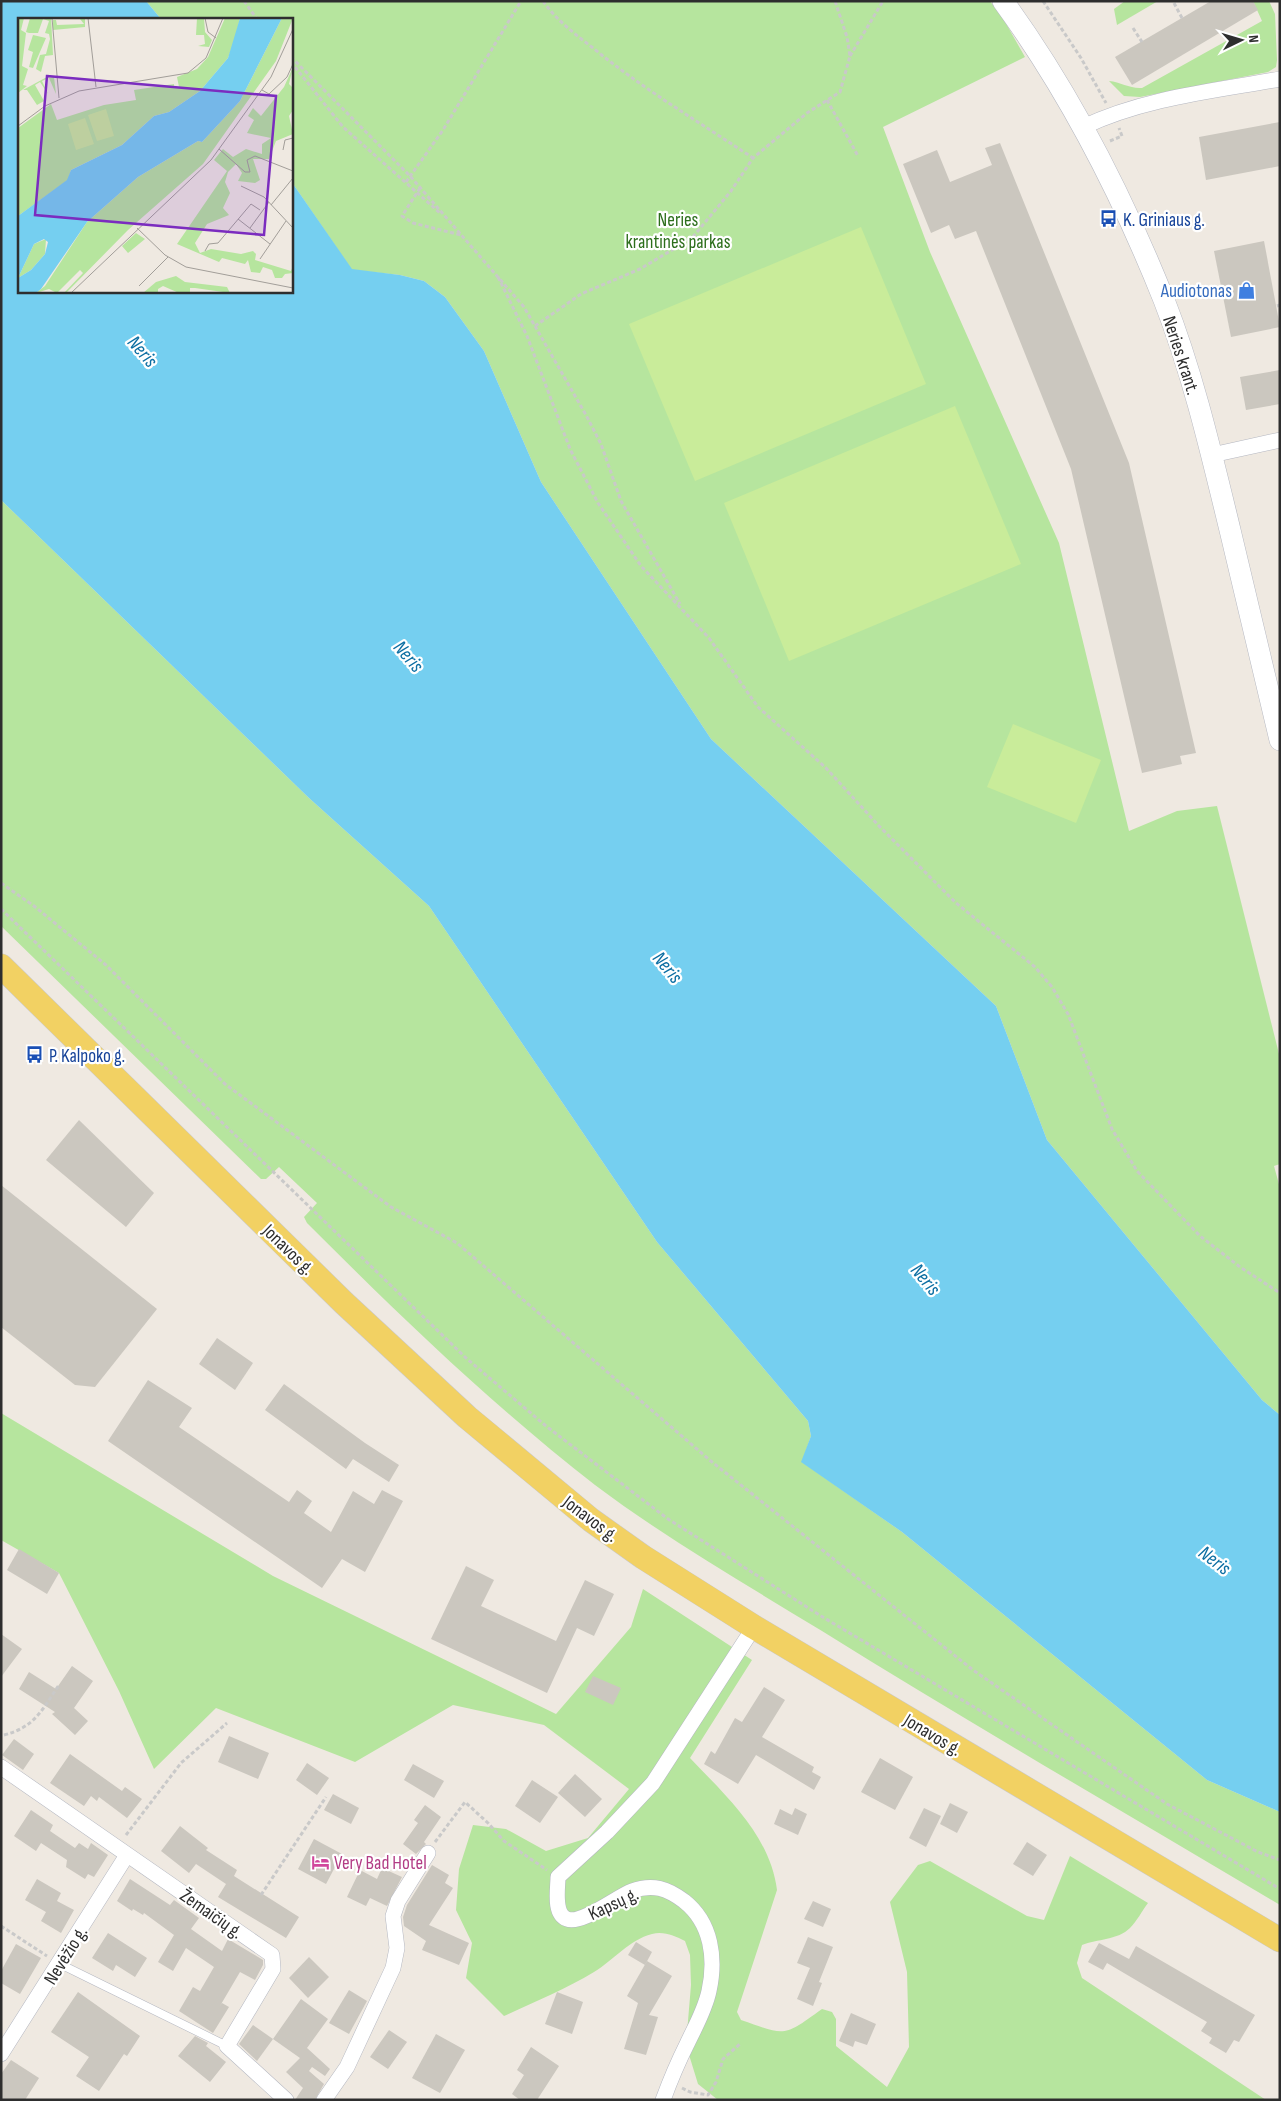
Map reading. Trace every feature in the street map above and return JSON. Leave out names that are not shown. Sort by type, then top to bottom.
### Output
[{"type":"main road","name":"Neries krant.","points":[[1003,1],[1047,66],[1083,127],[1123,206],[1164,300],[1190,375],[1212,455],[1280,740]]},
{"type":"main road","name":"Jonavos g.","points":[[1,966],[296,1256],[467,1417],[591,1520],[651,1562],[754,1627],[1280,1940]]},
{"type":"street","points":[[1083,127],[1111,113],[1141,105],[1280,79]]},
{"type":"street","points":[[1212,455],[1280,440]]},
{"type":"street","points":[[558,1878],[608,1832],[653,1783],[754,1627]]},
{"type":"street","name":"Žemaičių g.","points":[[1,1767],[272,1955],[273,1969],[227,2046]]},
{"type":"street","name":"Nevėžio g.","points":[[1,2054],[60,1964],[122,1851]]},
{"type":"street","points":[[324,2100],[347,2068],[393,1968],[397,1948],[393,1916],[398,1901],[428,1853]]},
{"type":"street","name":"Kapsų g.","points":[[558,1878],[558,1906],[561,1916],[568,1920],[579,1920],[632,1891],[652,1887],[670,1890],[690,1905],[705,1927],[713,1953],[709,1992],[663,2100]]},
{"type":"street","points":[[227,2046],[286,2100]]},
{"type":"lane","points":[[60,1964],[227,2046]]},
{"type":"path","points":[[244,1],[256,18]]},
{"type":"path","points":[[406,182],[442,130],[521,1]]},
{"type":"path","points":[[543,1],[568,28],[610,62],[753,158]]},
{"type":"path","points":[[835,1],[847,37],[850,56]]},
{"type":"path","points":[[534,326],[582,294],[640,269],[692,238],[731,191],[753,158],[807,113],[840,92],[850,56],[883,1]]},
{"type":"path","points":[[1043,1],[1081,58],[1122,136]]},
{"type":"path","points":[[1174,4],[1182,18]]},
{"type":"path","points":[[1133,28],[1142,42]]},
{"type":"path","points":[[292,58],[410,176],[524,307],[586,415],[601,444],[621,501],[683,609]]},
{"type":"path","points":[[292,63],[344,127],[450,222]]},
{"type":"path","points":[[827,100],[858,156]]},
{"type":"path","points":[[420,188],[402,216],[413,223],[462,235]]},
{"type":"path","points":[[498,277],[527,336],[570,449],[598,503],[641,566],[710,638],[758,708],[826,768],[879,826],[956,903],[1040,974],[1052,987],[1068,1014],[1112,1129],[1136,1171],[1200,1236],[1240,1267],[1280,1293]]},
{"type":"path","points":[[1207,297],[1222,294]]},
{"type":"path","points":[[1,883],[34,906],[106,965],[225,1084],[391,1207],[457,1243],[712,1462],[973,1670],[1167,1804],[1258,1852],[1280,1860]]},
{"type":"path","points":[[1,909],[466,1358],[546,1426],[668,1519],[821,1616],[1280,1889]]},
{"type":"path","points":[[4,1735],[22,1730],[34,1721],[60,1685]]},
{"type":"path","points":[[122,1851],[180,1763],[227,1722]]},
{"type":"path","points":[[260,1895],[326,1797]]},
{"type":"path","points":[[428,1853],[465,1802],[504,1841],[558,1878]]},
{"type":"path","points":[[1,1926],[60,1964]]},
{"type":"path","points":[[690,2092],[708,2095],[716,2082],[723,2058],[740,2044]]},
{"type":"green space","name":"Neries krantinės parkas","points":[[146,1],[990,1],[1004,20],[1025,57],[883,127],[930,252],[1059,543],[1129,831],[1177,811],[1217,806],[1280,1058],[1280,1164],[1274,1166],[1280,1188],[1280,1415],[1262,1400],[1047,1140],[996,1006],[711,739],[541,482],[484,351],[445,297],[424,281],[400,275],[352,270],[292,182],[292,18],[160,18]]},
{"type":"green space","points":[[1125,1],[1158,1],[1117,25],[1114,9]]},
{"type":"green space","points":[[1253,1],[1269,1],[1275,14],[1277,60],[1276,67],[1268,72],[1140,97],[1124,96],[1109,81],[1142,88],[1262,21]]},
{"type":"green space","points":[[861,227],[926,384],[695,481],[629,324]]},
{"type":"green space","points":[[955,406],[1021,564],[789,661],[724,503]]},
{"type":"green space","points":[[1,500],[309,798],[429,906],[657,1242],[808,1421],[811,1436],[802,1462],[902,1532],[1207,1780],[1280,1812],[1280,1905],[993,1735],[735,1578],[678,1543],[595,1485],[483,1391],[376,1292],[307,1223],[304,1217],[317,1203],[279,1167],[266,1179],[261,1179],[1,926]]},
{"type":"green space","points":[[1013,724],[1101,760],[1076,823],[987,787]]},
{"type":"green space","points":[[1,1413],[273,1576],[556,1714],[631,1627],[643,1589],[752,1660],[690,1758],[732,1802],[756,1834],[773,1870],[777,1890],[737,2012],[741,2020],[768,2029],[784,2031],[799,2025],[822,2009],[832,2012],[836,2019],[836,2046],[887,2087],[909,2047],[907,1972],[890,1902],[918,1865],[930,1861],[1027,1916],[1044,1920],[1070,1856],[1148,1903],[1135,1922],[1125,1932],[1082,1945],[1077,1963],[1082,1978],[1266,2100],[718,2100],[698,2084],[686,2045],[691,1985],[690,1955],[685,1941],[673,1936],[656,1933],[636,1941],[583,1978],[504,2016],[466,1978],[472,1943],[456,1910],[459,1869],[473,1825],[506,1829],[546,1851],[588,1838],[629,1789],[544,1725],[453,1705],[355,1762],[216,1708],[154,1769],[119,1691],[59,1573],[1,1540]]},
{"type":"water","name":"Neris","points":[[1,1],[146,1],[160,18],[18,18],[18,292],[292,292],[292,182],[352,269],[400,275],[424,281],[445,297],[484,351],[541,482],[711,739],[996,1006],[1047,1140],[1262,1400],[1280,1415],[1280,1812],[1207,1780],[902,1532],[801,1462],[811,1436],[808,1421],[657,1242],[429,906],[309,798],[1,500]]},
{"type":"building","points":[[1211,1],[1253,1],[1258,10],[1132,85],[1115,57]]},
{"type":"building","points":[[1280,122],[1280,166],[1206,180],[1199,137]]},
{"type":"building","points":[[1000,143],[1129,463],[1196,753],[1180,756],[1182,764],[1142,773],[1071,469],[976,231],[955,239],[949,225],[931,233],[903,164],[937,150],[950,182],[992,165],[985,148]]},
{"type":"building","points":[[1264,241],[1280,327],[1231,337],[1214,251]]},
{"type":"building","points":[[1280,370],[1280,404],[1246,410],[1240,377]]},
{"type":"building","points":[[79,1120],[154,1193],[126,1227],[46,1160]]},
{"type":"building","points":[[1,1185],[157,1309],[95,1387],[75,1385],[1,1327]]},
{"type":"building","points":[[217,1338],[253,1363],[235,1390],[199,1364]]},
{"type":"building","points":[[148,1380],[192,1408],[179,1427],[289,1502],[297,1490],[312,1501],[304,1513],[331,1532],[353,1491],[374,1504],[382,1490],[403,1501],[365,1572],[342,1559],[322,1588],[108,1441]]},
{"type":"building","points":[[284,1384],[365,1443],[399,1465],[389,1482],[353,1459],[346,1469],[265,1410]]},
{"type":"building","points":[[19,1549],[59,1573],[47,1594],[7,1570]]},
{"type":"building","points":[[466,1566],[494,1580],[481,1606],[556,1641],[585,1580],[614,1594],[594,1636],[577,1628],[547,1693],[431,1639]]},
{"type":"building","points":[[1,1634],[22,1649],[1,1677]]},
{"type":"building","points":[[72,1666],[93,1681],[74,1708],[88,1721],[75,1735],[52,1714],[55,1712],[19,1689],[29,1672],[56,1689]]},
{"type":"building","points":[[593,1676],[621,1688],[613,1705],[585,1692]]},
{"type":"building","points":[[764,1687],[785,1700],[762,1737],[814,1767],[812,1772],[821,1777],[814,1790],[756,1755],[738,1784],[704,1764],[711,1751],[715,1754],[735,1718],[742,1722]]},
{"type":"building","points":[[229,1736],[269,1753],[258,1779],[218,1762]]},
{"type":"building","points":[[14,1739],[34,1754],[23,1770],[2,1755]]},
{"type":"building","points":[[70,1754],[122,1791],[125,1787],[142,1799],[127,1818],[99,1797],[97,1801],[91,1796],[84,1806],[50,1783]]},
{"type":"building","points":[[880,1758],[913,1777],[895,1810],[861,1792]]},
{"type":"building","points":[[307,1763],[329,1778],[317,1795],[296,1780]]},
{"type":"building","points":[[413,1764],[444,1781],[434,1798],[404,1780]]},
{"type":"building","points":[[575,1774],[602,1799],[585,1817],[558,1793]]},
{"type":"building","points":[[532,1780],[558,1797],[540,1823],[515,1806]]},
{"type":"building","points":[[333,1794],[359,1808],[351,1824],[324,1810]]},
{"type":"building","points":[[950,1803],[968,1812],[957,1833],[940,1824]]},
{"type":"building","points":[[425,1805],[441,1817],[424,1842],[426,1844],[416,1854],[403,1844],[418,1823],[414,1820]]},
{"type":"building","points":[[795,1808],[807,1814],[798,1835],[774,1824],[780,1809],[792,1815]]},
{"type":"building","points":[[924,1808],[941,1816],[926,1847],[909,1838]]},
{"type":"building","points":[[31,1810],[53,1825],[50,1831],[75,1848],[79,1843],[88,1849],[91,1843],[108,1855],[94,1877],[88,1874],[85,1879],[66,1867],[67,1860],[41,1843],[36,1851],[14,1836]]},
{"type":"building","points":[[180,1826],[208,1848],[206,1850],[237,1870],[234,1876],[299,1917],[286,1938],[218,1897],[226,1884],[196,1864],[189,1873],[161,1851]]},
{"type":"building","points":[[314,1839],[342,1854],[326,1884],[298,1869]]},
{"type":"building","points":[[1027,1842],[1047,1855],[1033,1876],[1013,1864]]},
{"type":"building","points":[[432,1865],[449,1875],[445,1883],[453,1888],[429,1925],[469,1943],[459,1965],[422,1950],[426,1941],[404,1926],[403,1917],[407,1905]]},
{"type":"building","points":[[382,1868],[402,1877],[387,1906],[370,1898],[366,1906],[347,1897],[360,1870],[377,1879]]},
{"type":"building","points":[[37,1879],[61,1893],[57,1901],[74,1910],[61,1933],[41,1921],[46,1912],[25,1900]]},
{"type":"building","points":[[130,1879],[170,1905],[174,1900],[199,1918],[191,1929],[222,1951],[228,1939],[263,1960],[263,1965],[255,1980],[240,1972],[220,2006],[222,2003],[229,2007],[213,2033],[179,2011],[193,1987],[200,1991],[214,1967],[186,1948],[173,1971],[158,1962],[174,1935],[144,1913],[143,1915],[133,1909],[132,1911],[117,1901]]},
{"type":"building","points":[[813,1901],[831,1909],[823,1927],[804,1919]]},
{"type":"building","points":[[108,1933],[147,1958],[135,1977],[116,1965],[113,1971],[92,1958]]},
{"type":"building","points":[[808,1937],[833,1947],[819,1982],[822,1983],[813,2006],[797,1999],[810,1968],[797,1963]]},
{"type":"building","points":[[636,1942],[652,1952],[645,1965],[628,1955]]},
{"type":"building","points":[[1099,1943],[1129,1959],[1136,1946],[1255,2015],[1239,2042],[1234,2040],[1226,2053],[1209,2043],[1212,2038],[1201,2031],[1207,2022],[1107,1963],[1103,1970],[1088,1962]]},
{"type":"building","points":[[16,1944],[41,1958],[20,1994],[1,1983],[1,1971]]},
{"type":"building","points":[[309,1957],[329,1977],[308,1998],[289,1978]]},
{"type":"building","points":[[647,1961],[672,1976],[649,2015],[658,2017],[646,2055],[624,2049],[638,2003],[627,1996]]},
{"type":"building","points":[[349,1990],[367,2001],[349,2034],[329,2023]]},
{"type":"building","points":[[78,1992],[140,2036],[127,2056],[124,2054],[99,2091],[76,2076],[89,2057],[51,2032]]},
{"type":"building","points":[[557,1992],[583,2002],[572,2034],[545,2024]]},
{"type":"building","points":[[301,1999],[328,2019],[307,2048],[330,2069],[325,2076],[312,2067],[309,2071],[324,2084],[315,2100],[295,2100],[303,2088],[286,2072],[300,2058],[273,2039]]},
{"type":"building","points":[[851,2013],[876,2024],[867,2045],[855,2041],[853,2047],[839,2041]]},
{"type":"building","points":[[253,2025],[273,2039],[257,2061],[239,2044]]},
{"type":"building","points":[[389,2030],[407,2042],[388,2069],[370,2057]]},
{"type":"building","points":[[436,2034],[465,2050],[440,2093],[412,2078]]},
{"type":"building","points":[[195,2036],[208,2043],[206,2046],[226,2062],[210,2082],[178,2056]]},
{"type":"building","points":[[531,2047],[559,2066],[537,2100],[520,2100],[512,2094],[524,2075],[517,2070]]},
{"type":"building","points":[[11,2060],[39,2078],[25,2100],[1,2100],[1,2074]]},
{"type":"place","name":"K. Griniaus g.","points":[[1109,219]]},
{"type":"place","name":"Audiotonas","points":[[1246,290]]},
{"type":"place","name":"P. Kalpoko g.","points":[[35,1055]]},
{"type":"place","name":"Very Bad Hotel","points":[[320,1862]]}]
